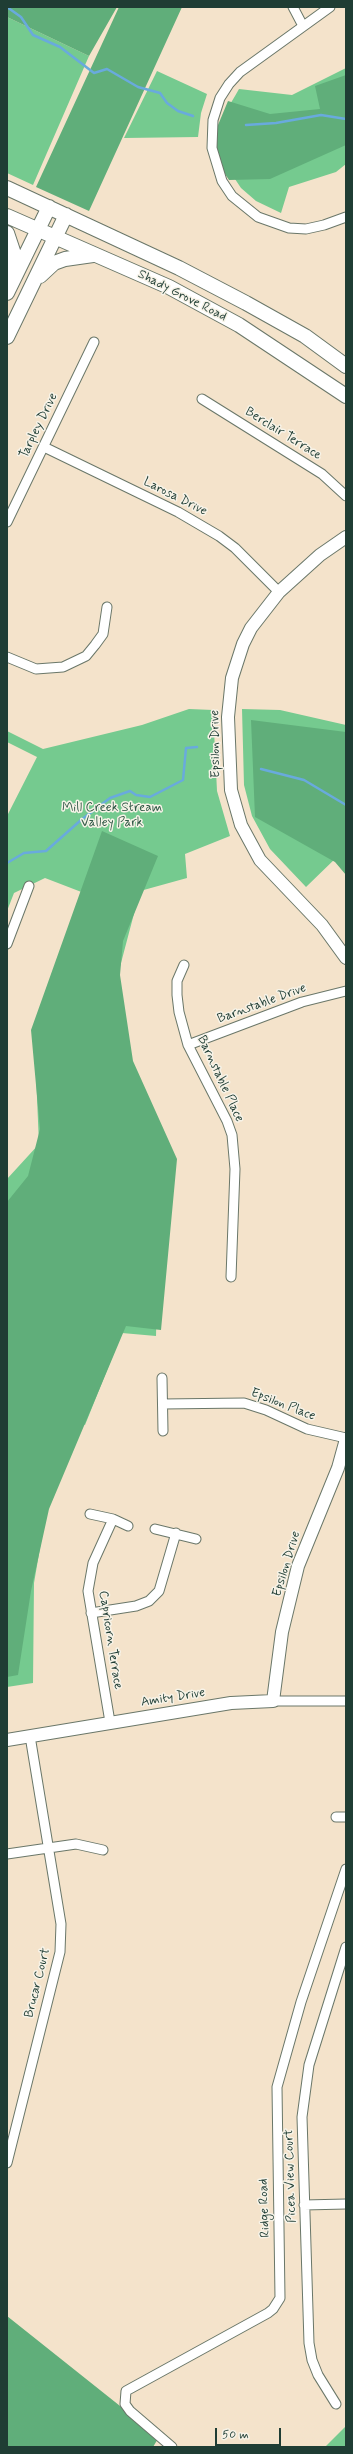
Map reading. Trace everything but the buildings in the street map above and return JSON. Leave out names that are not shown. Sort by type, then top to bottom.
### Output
[{"type":"main road","name":"Shady Grove Road","points":[[7,188],[178,268],[246,303],[305,336],[346,366]]},
{"type":"main road","points":[[7,293],[49,207]]},
{"type":"main road","points":[[7,337],[66,215]]},
{"type":"main road","name":"Shady Grove Road","points":[[7,216],[168,287],[238,325],[346,396]]},
{"type":"main road","points":[[7,233],[14,254],[15,276]]},
{"type":"main road","points":[[33,284],[54,263],[78,256],[96,255]]},
{"type":"street","points":[[293,7],[303,26]]},
{"type":"street","points":[[330,7],[240,72],[228,84],[220,98],[213,120],[212,148],[215,165],[222,181],[232,196],[258,217],[271,223],[306,229],[324,225],[346,217]]},
{"type":"street","name":"Tarpley Drive","points":[[7,522],[94,342]]},
{"type":"street","name":"Berclair Terrace","points":[[202,399],[322,474],[346,496]]},
{"type":"street","name":"Larosa Drive","points":[[44,447],[178,512],[219,536],[235,548],[279,592]]},
{"type":"street","name":"Epsilon Drive","points":[[346,537],[320,555],[279,592],[251,628],[243,644],[232,678],[228,717],[231,790],[241,825],[260,860],[322,925],[346,958]]},
{"type":"street","points":[[7,657],[36,669],[63,667],[86,656],[103,634],[107,606]]},
{"type":"street","points":[[7,944],[29,886]]},
{"type":"street","name":"Barnstable Place","points":[[184,965],[177,981],[177,995],[179,1012],[188,1045],[227,1120],[232,1135],[235,1170],[231,1277]]},
{"type":"street","name":"Barnstable Drive","points":[[188,1045],[302,1002],[346,991]]},
{"type":"street","points":[[162,1378],[163,1431]]},
{"type":"street","name":"Epsilon Place","points":[[163,1404],[244,1403],[266,1410],[307,1429],[346,1439]]},
{"type":"street","name":"Epsilon Drive","points":[[273,1701],[282,1632],[298,1566],[338,1468],[346,1439]]},
{"type":"street","points":[[90,1514],[113,1519],[128,1526]]},
{"type":"street","name":"Capricorn Terrace","points":[[110,1722],[88,1591],[89,1576],[113,1519]]},
{"type":"street","points":[[154,1529],[196,1538]]},
{"type":"street","points":[[91,1612],[136,1606],[149,1601],[159,1591],[176,1533]]},
{"type":"street","name":"Amity Drive","points":[[7,1740],[231,1703],[273,1701],[346,1701]]},
{"type":"street","name":"Brucar Court","points":[[7,2163],[60,1952],[60,1924],[30,1736]]},
{"type":"street","points":[[336,1817],[346,1817]]},
{"type":"street","points":[[7,1854],[76,1844],[103,1850]]},
{"type":"street","name":"Ridge Road","points":[[172,2447],[130,2411],[125,2404],[126,2391],[268,2313],[273,2309],[280,2298],[277,2087],[301,2002],[346,1868]]},
{"type":"street","name":"Picea View Court","points":[[336,2404],[318,2375],[312,2360],[309,2343],[302,2117],[305,2079],[346,1947]]},
{"type":"street","points":[[304,2205],[346,2204]]},
{"type":"green space","points":[[7,7],[117,7],[89,56],[7,17]]},
{"type":"green space","points":[[119,7],[182,7],[89,211],[36,187]]},
{"type":"green space","points":[[7,17],[89,56],[33,185],[7,173]]},
{"type":"green space","points":[[346,68],[346,164],[336,172],[289,187],[281,213],[256,201],[241,188],[231,173],[229,106],[239,89],[292,95]]},
{"type":"green space","points":[[157,71],[207,94],[201,113],[198,137],[124,138]]},
{"type":"green space","points":[[346,75],[346,145],[270,179],[229,180],[219,165],[216,143],[218,125],[228,101],[270,114],[320,109],[315,86]]},
{"type":"green space","name":"Mill Creek Stream Valley Park","points":[[189,709],[213,710],[217,791],[230,836],[185,854],[187,878],[140,891],[107,1016],[160,1158],[156,1336],[122,1333],[85,1425],[81,1423],[47,1507],[34,1583],[33,1683],[7,1687],[7,1179],[39,1144],[34,1029],[84,893],[45,878],[14,893],[7,911],[7,816],[37,757],[7,742],[7,731],[43,749],[142,725]]},
{"type":"green space","points":[[242,709],[280,710],[346,725],[346,863],[338,856],[306,887],[270,849],[252,816],[244,785]]},
{"type":"green space","points":[[251,720],[346,732],[346,875],[335,862],[255,817]]},
{"type":"green space","name":"Mill Creek Stream Valley Park","points":[[102,831],[158,856],[123,941],[120,975],[133,1061],[177,1159],[161,1330],[126,1326],[49,1509],[31,1591],[18,1675],[7,1677],[7,1202],[28,1176],[40,1129],[31,1030]]},
{"type":"green space","points":[[7,2316],[159,2437],[153,2447],[7,2447]]},
{"type":"green space","points":[[346,2426],[346,2447],[325,2447]]},
{"type":"waterway","points":[[7,7],[21,17],[33,35],[60,47],[94,73],[107,69],[138,87],[160,93],[167,103],[178,111],[193,116]]},
{"type":"waterway","points":[[246,125],[276,123],[321,115],[346,119]]},
{"type":"waterway","points":[[7,863],[24,853],[46,851],[81,820],[110,798],[130,791],[136,795],[150,797],[183,780],[186,748],[197,747]]},
{"type":"waterway","points":[[261,769],[304,780],[346,805]]}]
